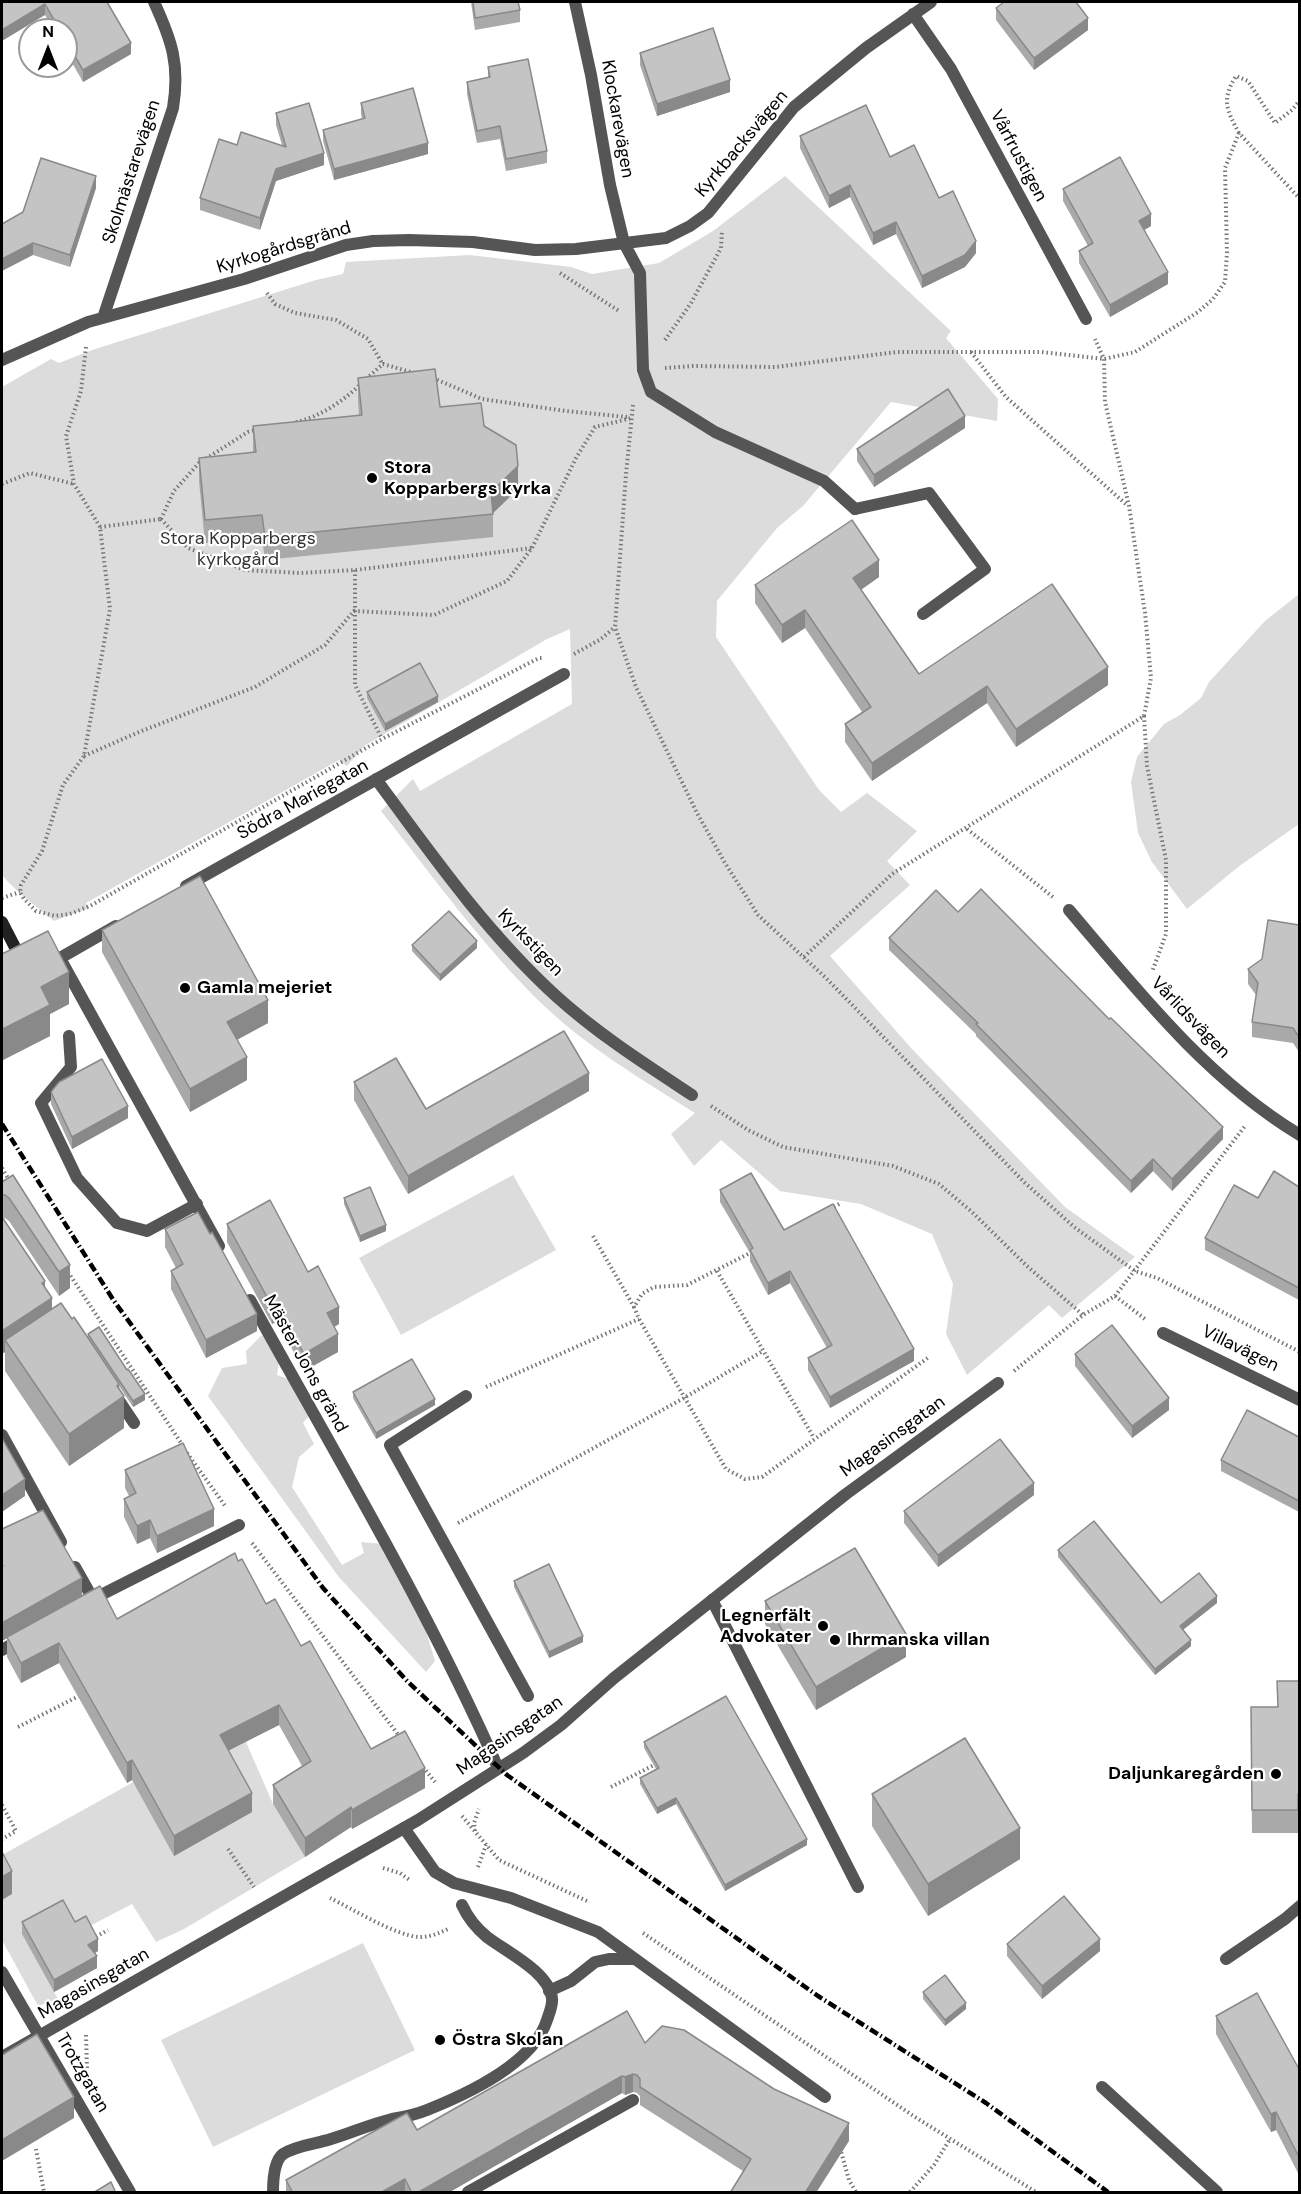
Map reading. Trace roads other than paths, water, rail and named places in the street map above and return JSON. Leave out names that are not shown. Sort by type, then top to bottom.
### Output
[{"type":"street","name":"Skolmästarevägen","points":[[103,318],[173,108],[177,87],[175,57],[154,2]]},
{"type":"street","name":"Klockarevägen","points":[[574,2],[591,75],[610,185],[624,243]]},
{"type":"street","name":"Kyrkbacksvägen","points":[[624,243],[666,238],[690,226],[708,213],[794,107],[866,48],[931,2]]},
{"type":"street","name":"Vårfrustigen","points":[[913,14],[951,69],[1086,319]]},
{"type":"street","name":"Kyrkogårdsgränd","points":[[2,360],[88,322],[254,276],[346,245],[373,241],[473,242],[536,250],[576,249],[624,243]]},
{"type":"street","points":[[624,243],[640,273],[643,370],[651,392],[715,432],[824,481],[855,509],[929,493],[985,568],[923,614]]},
{"type":"street","name":"Södra Mariegatan","points":[[178,891],[564,674]]},
{"type":"street","name":"Kyrkstigen","points":[[376,779],[461,895],[556,996],[609,1040],[692,1095]]},
{"type":"street","name":"Vårlidsvägen","points":[[1069,910],[1143,996],[1217,1073],[1258,1108],[1299,1135]]},
{"type":"street","points":[[60,958],[126,920]]},
{"type":"street","points":[[2,922],[27,958],[2,972]]},
{"type":"street","points":[[49,950],[56,950],[225,1257]]},
{"type":"street","points":[[69,1036],[71,1067],[41,1102],[77,1178],[117,1223],[147,1231],[196,1204]]},
{"type":"street","name":"Mäster Jons gränd","points":[[243,1288],[405,1581],[474,1713],[498,1768]]},
{"type":"street","name":"Villavägen","points":[[1163,1333],[1299,1400]]},
{"type":"street","name":"Magasinsgatan","points":[[2,2056],[404,1828],[523,1753],[561,1725],[614,1678],[846,1494],[998,1383]]},
{"type":"street","points":[[109,1386],[134,1423]]},
{"type":"street","points":[[466,1396],[390,1445],[528,1696]]},
{"type":"street","points":[[2,1435],[67,1553],[88,1602],[239,1525]]},
{"type":"street","points":[[712,1600],[858,1887]]},
{"type":"street","points":[[2,1650],[32,1633]]},
{"type":"street","points":[[404,1828],[435,1872],[454,1883],[512,1898],[598,1932],[825,2097]]},
{"type":"street","points":[[273,2193],[277,2163],[282,2155],[303,2146],[426,2111],[506,2071],[530,2050],[545,2025],[552,1998],[549,1991],[536,1972],[526,1963],[475,1926],[462,1905]]},
{"type":"street","points":[[1226,1959],[1285,1919],[1299,1906]]},
{"type":"street","points":[[549,1991],[571,1981],[596,1962],[609,1959],[636,1959]]},
{"type":"street","name":"Trotzgatan","points":[[2,1972],[130,2193]]},
{"type":"street","points":[[1102,2087],[1217,2193]]},
{"type":"street","points":[[468,2193],[633,2100]]},
{"type":"railway","points":[[2,1124],[114,1301],[323,1588],[407,1681],[507,1775],[818,1996],[986,2103],[1108,2192]]},
{"type":"place","name":"Stora Kopparbergs kyrka","points":[[372,478]]},
{"type":"place","name":"Gamla mejeriet","points":[[185,988]]},
{"type":"place","name":"Legnerfält Advokater","points":[[823,1626]]},
{"type":"place","name":"Ihrmanska villan","points":[[835,1640]]},
{"type":"place","name":"Daljunkaregården","points":[[1276,1774]]},
{"type":"place","name":"Östra Skolan","points":[[440,2040]]},
{"type":"park label","name":"Stora Kopparbergs kyrkogård","points":[[238,549]]}]
